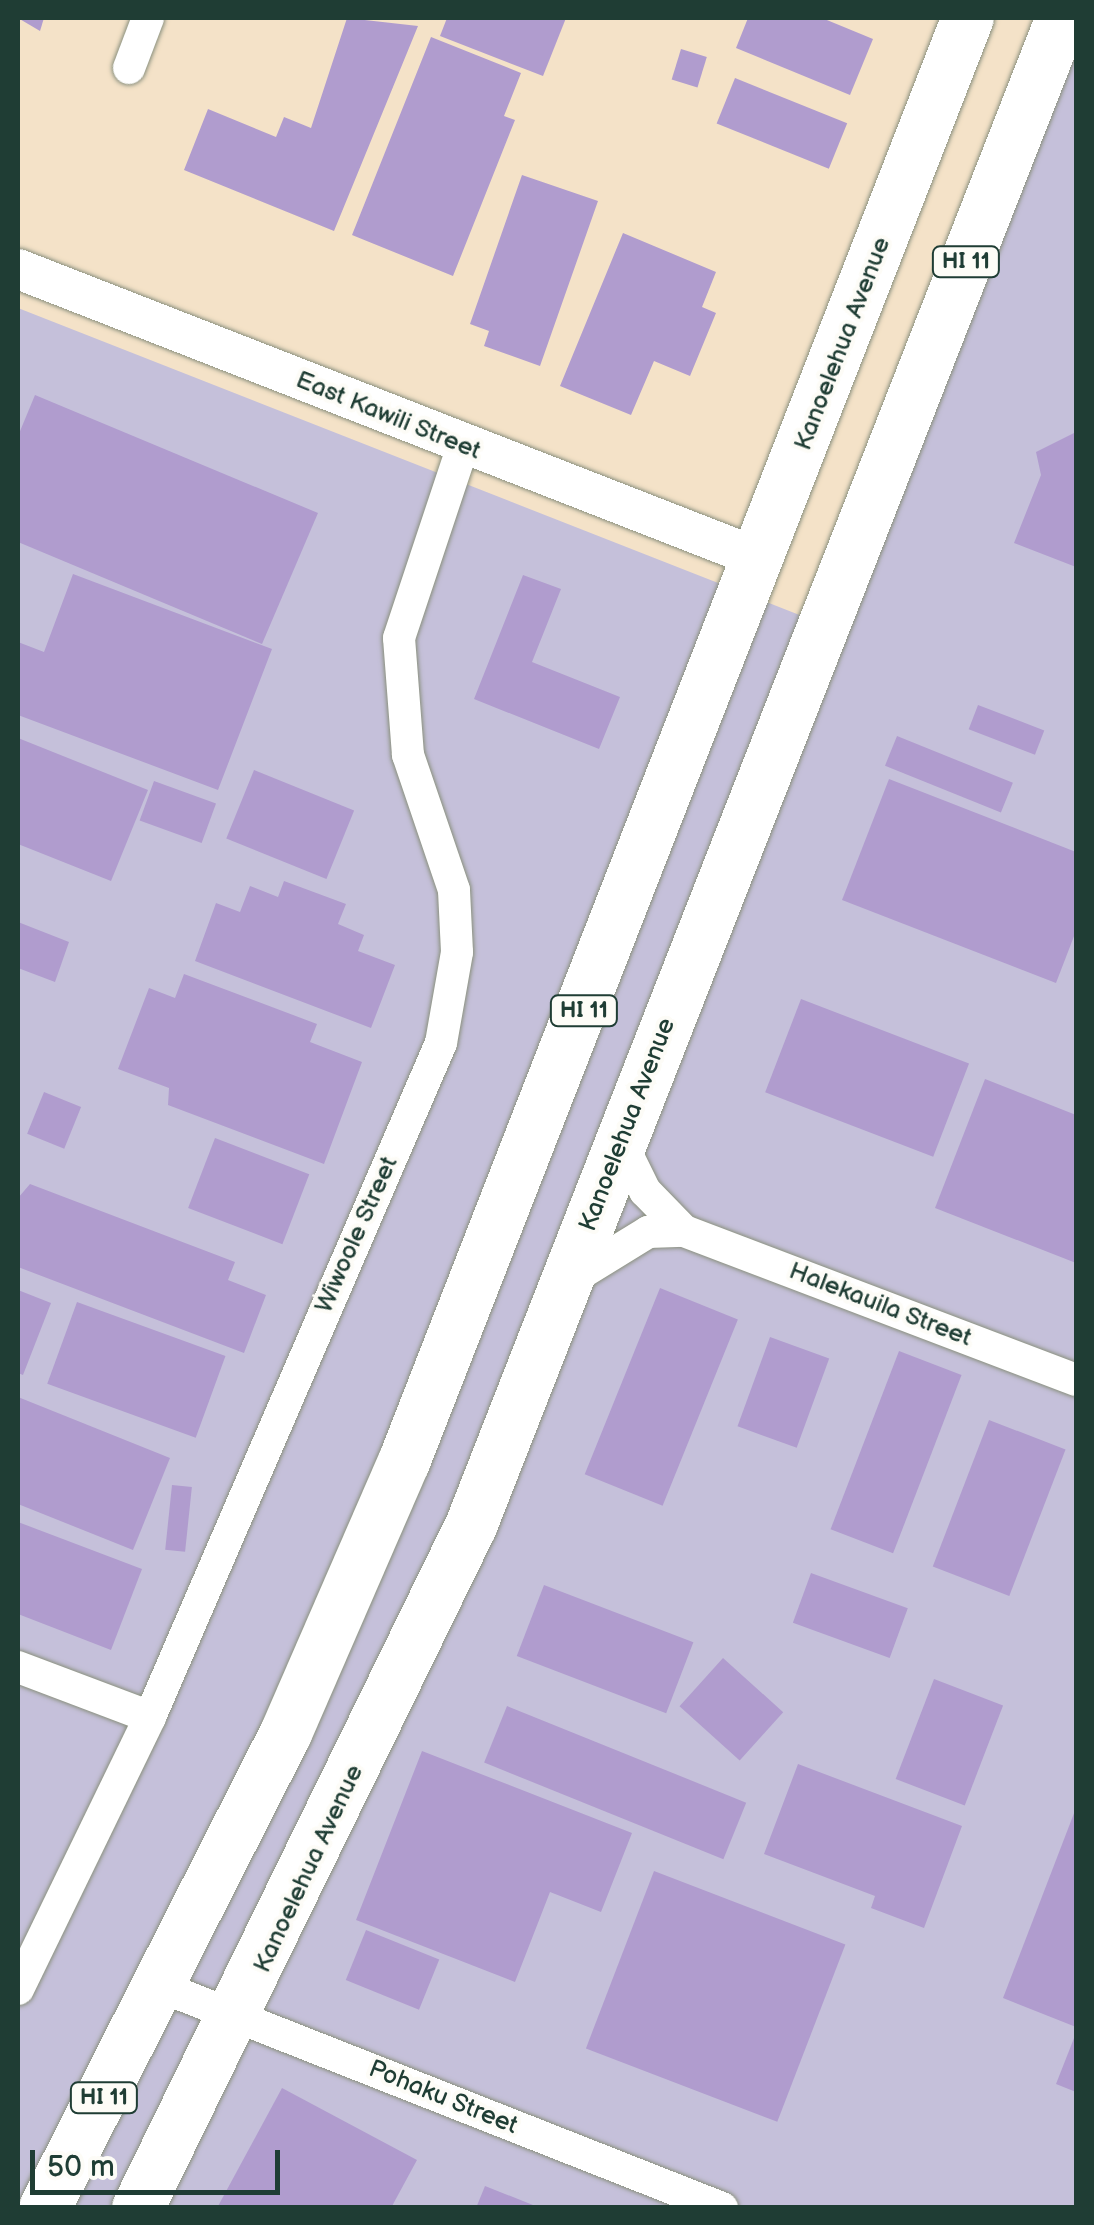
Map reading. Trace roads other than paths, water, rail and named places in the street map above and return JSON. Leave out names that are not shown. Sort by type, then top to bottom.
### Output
[{"type":"highway","name":"Kanoelehua Avenue","points":[[45,2208],[164,1988],[404,1462],[761,559],[968,18]]},
{"type":"highway","name":"Kanoelehua Avenue","points":[[138,2208],[239,2017],[471,1526],[1062,18]]},
{"type":"highway","points":[[798,684],[792,594],[761,559],[835,540],[869,506]]},
{"type":"street","points":[[129,68],[148,18]]},
{"type":"street","name":"East Kawili Street","points":[[18,269],[463,446],[761,559]]},
{"type":"street","name":"Wiwoole Street","points":[[18,1988],[150,1717],[441,1043],[452,998],[454,890],[408,755],[399,638],[463,446]]},
{"type":"street","name":"Halekauila Street","points":[[621,1142],[644,1190],[684,1231],[1076,1380]]},
{"type":"street","points":[[570,1280],[648,1232],[684,1231]]},
{"type":"street","points":[[18,1666],[150,1717]]},
{"type":"street","name":"Pohaku Street","points":[[164,1988],[722,2208]]}]
